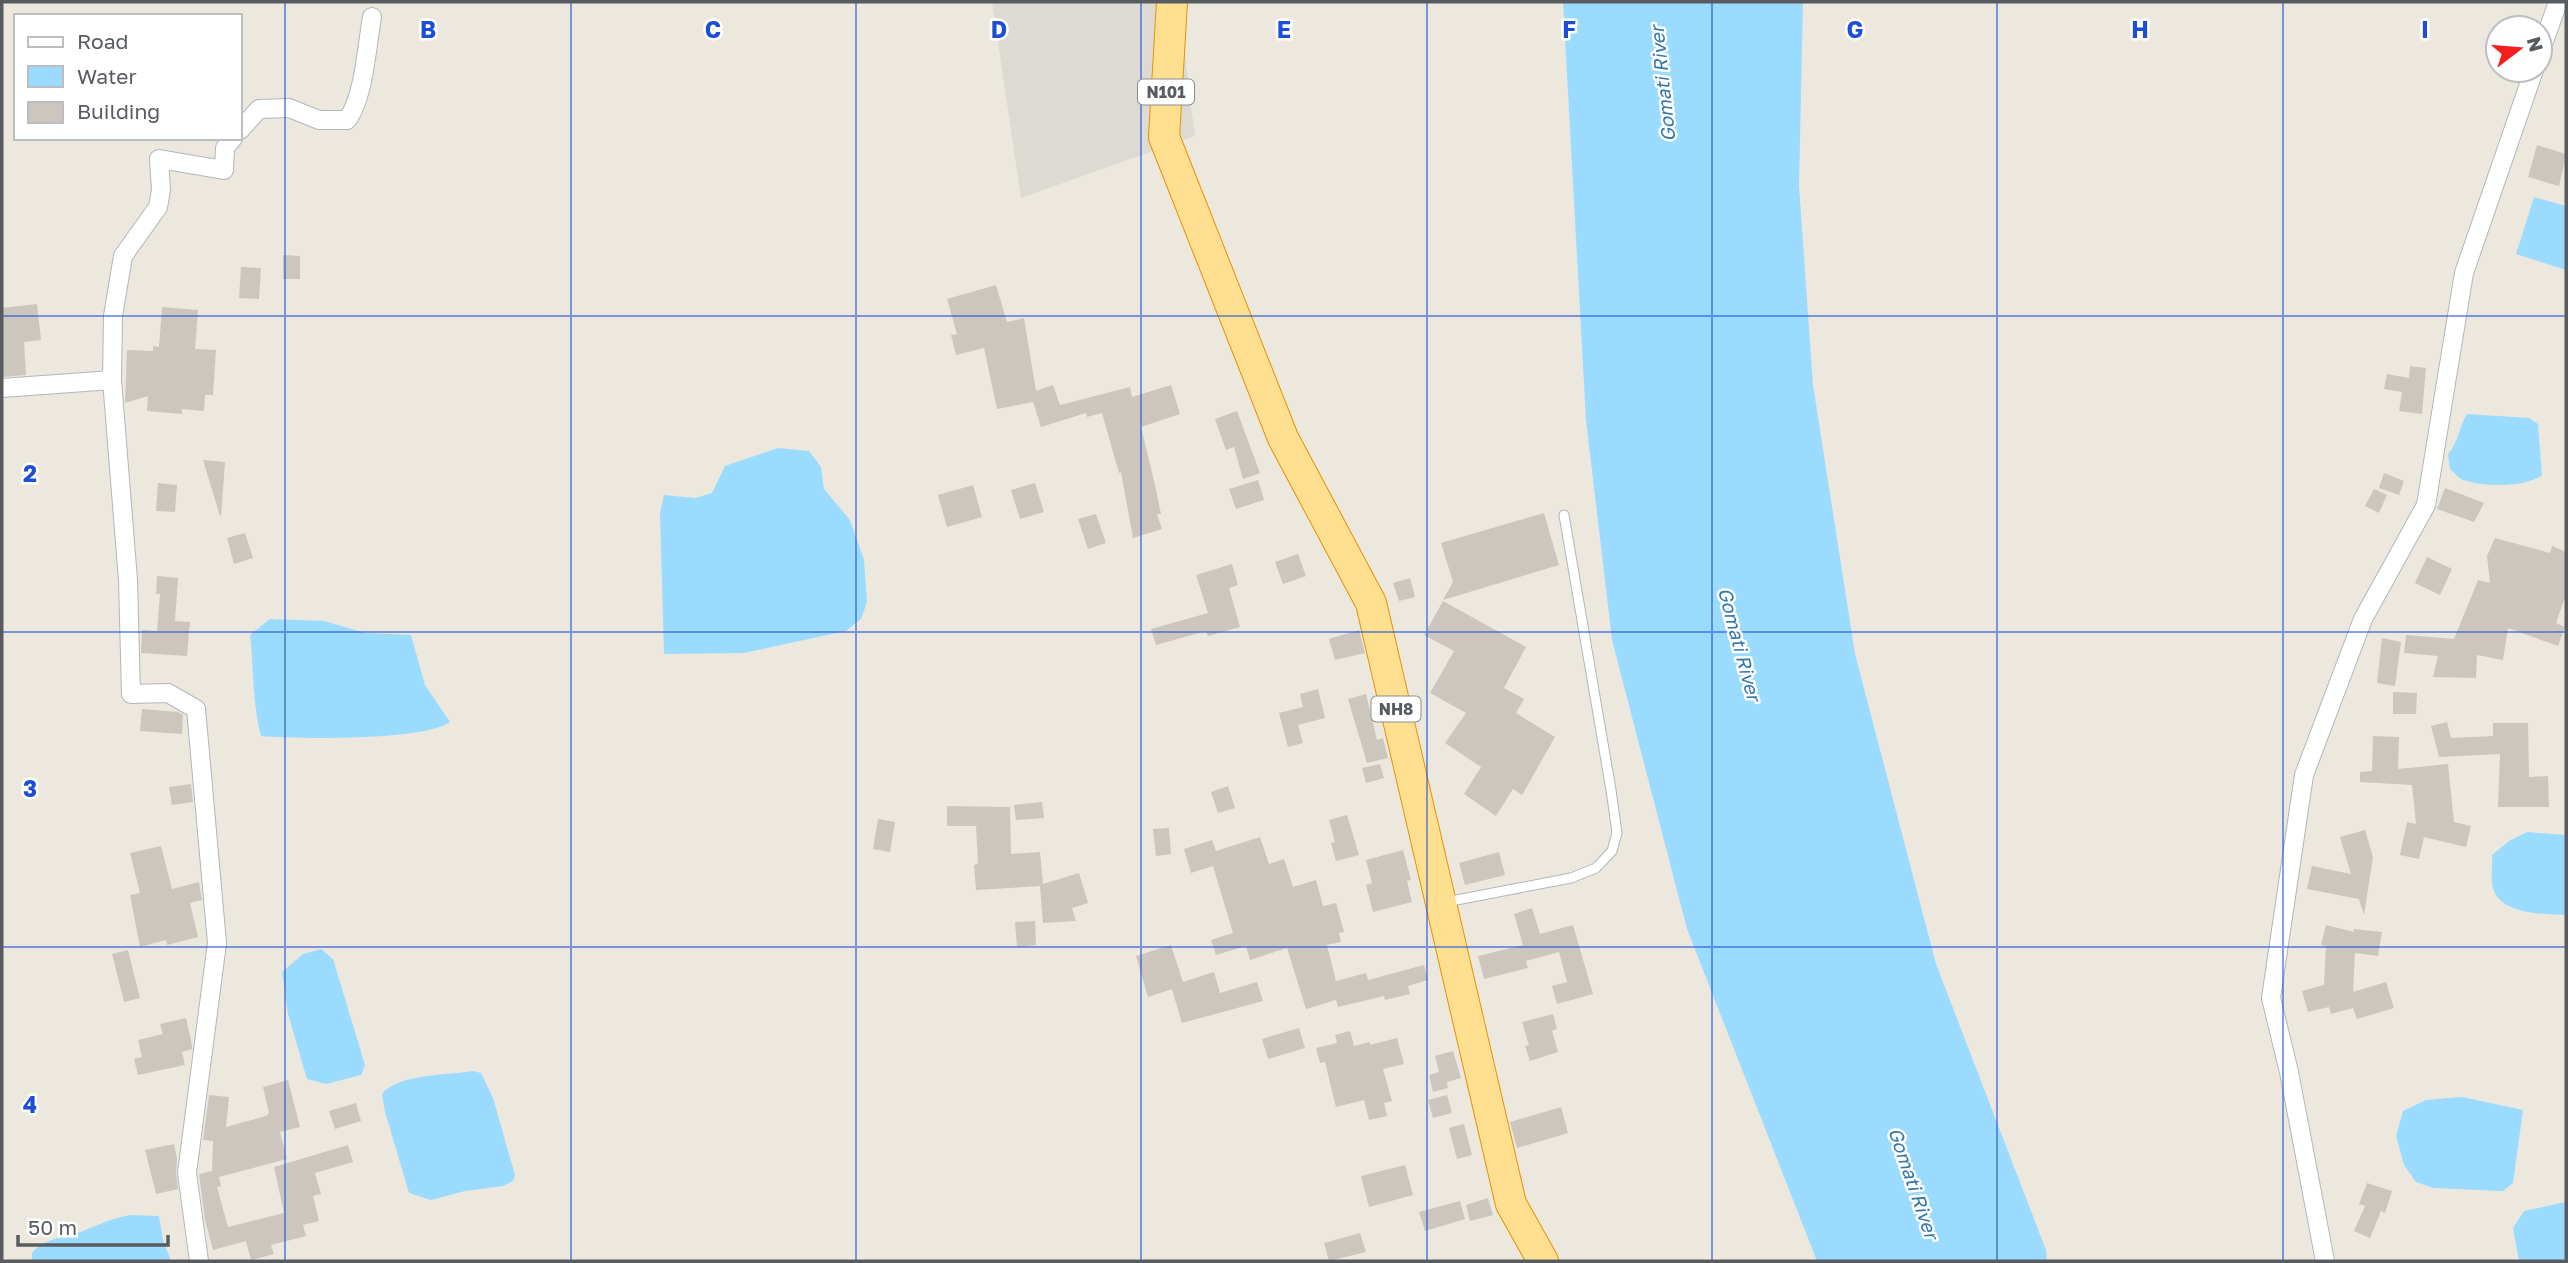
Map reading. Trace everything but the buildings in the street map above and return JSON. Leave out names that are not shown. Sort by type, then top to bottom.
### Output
[{"type":"highway","name":"N101","points":[[1172,2],[1164,137],[1179,180]]},
{"type":"highway","name":"NH8","points":[[1179,180],[1283,438],[1371,603],[1511,1204],[1544,1261]]},
{"type":"street","points":[[242,128],[259,109],[289,108],[318,120],[347,120],[353,112],[360,85],[372,17]]},
{"type":"street","points":[[2325,1261],[2289,1072],[2271,998],[2304,775],[2363,619],[2426,505],[2464,274],[2529,84]]},
{"type":"street","points":[[199,1261],[187,1173],[217,943],[196,709],[167,692],[131,694],[128,580],[112,380],[113,316],[122,256],[158,207],[161,190],[159,159],[224,170],[225,148],[231,140]]},
{"type":"street","points":[[2,388],[112,380]]},
{"type":"lane","points":[[1441,903],[1571,878],[1596,868],[1612,851],[1617,833],[1611,790],[1564,515]]},
{"type":"shaded area","points":[[992,2],[1178,2],[1195,136],[1021,198]]},
{"type":"water","name":"Gomati River","points":[[1563,2],[1803,2],[1799,186],[1813,385],[1855,654],[1936,964],[2046,1250],[2047,1261],[1817,1261],[1687,929],[1612,640],[1586,420]]},
{"type":"water","points":[[2534,197],[2566,206],[2566,270],[2516,254]]},
{"type":"water","points":[[2467,414],[2529,418],[2538,424],[2542,475],[2525,482],[2504,485],[2481,484],[2459,478],[2450,469],[2448,454]]},
{"type":"water","points":[[778,448],[809,451],[821,467],[824,489],[850,520],[864,560],[867,602],[861,619],[846,631],[744,653],[664,654],[660,513],[664,495],[695,498],[712,493],[725,466]]},
{"type":"water","points":[[270,619],[324,621],[365,633],[411,635],[425,685],[450,722],[414,733],[388,736],[261,736],[250,635]]},
{"type":"water","points":[[2527,832],[2566,835],[2566,915],[2524,911],[2504,903],[2497,897],[2492,880],[2492,855],[2509,841]]},
{"type":"water","points":[[321,949],[333,959],[365,1065],[361,1075],[326,1084],[307,1079],[288,1014],[282,972],[303,954]]},
{"type":"water","points":[[473,1071],[481,1073],[493,1098],[515,1175],[513,1181],[503,1186],[465,1191],[431,1200],[409,1193],[382,1094],[389,1087],[411,1079]]},
{"type":"water","points":[[2462,1097],[2523,1110],[2513,1183],[2503,1191],[2433,1188],[2416,1182],[2404,1165],[2396,1136],[2403,1111],[2426,1100]]},
{"type":"water","points":[[2566,1202],[2566,1261],[2519,1261],[2513,1228],[2524,1211]]},
{"type":"water","points":[[131,1215],[159,1216],[163,1240],[171,1261],[32,1261],[32,1253],[49,1241]]}]
